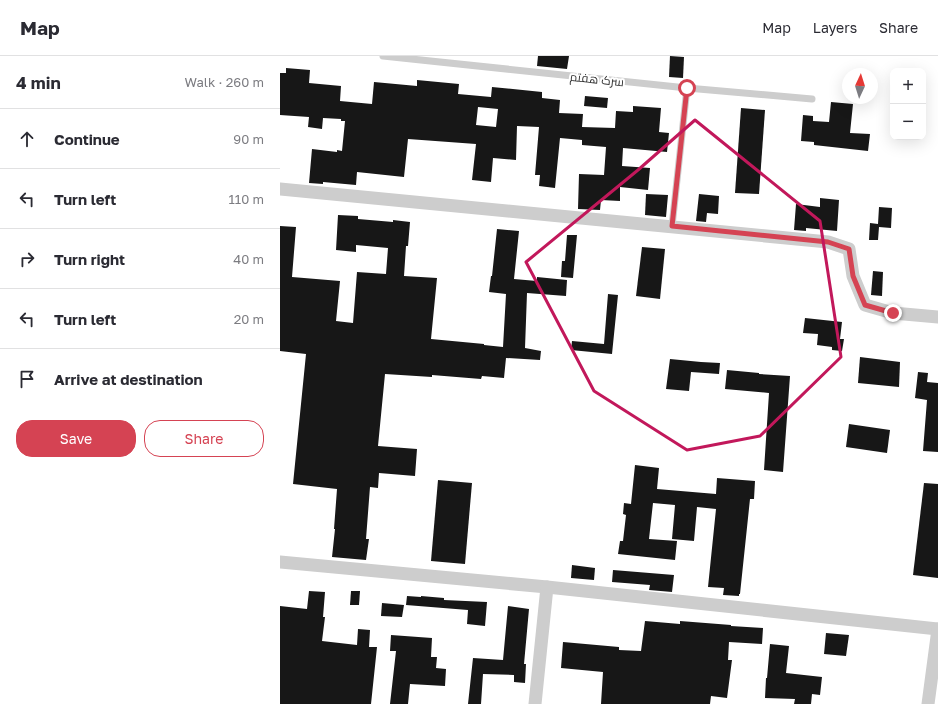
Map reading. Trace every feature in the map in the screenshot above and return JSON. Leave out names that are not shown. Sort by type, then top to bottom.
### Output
[{"type":"street","points":[[280,189],[828,242],[849,249],[853,276],[865,305],[893,313],[938,317]]},
{"type":"street","points":[[280,562],[546,587],[938,629],[928,704]]},
{"type":"street","points":[[535,704],[546,587]]},
{"type":"lane","name":"سرک هفتم","points":[[383,56],[687,88],[812,99]]},
{"type":"lane","points":[[672,226],[687,88]]},
{"type":"highlighted area","points":[[695,120],[820,221],[841,357],[760,436],[687,450],[594,391],[526,262],[638,170]]},
{"type":"building","points":[[538,56],[569,56],[567,69],[537,66]]},
{"type":"building","points":[[670,56],[684,57],[683,78],[669,77]]},
{"type":"building","points":[[286,68],[310,70],[309,83],[341,86],[340,101],[372,104],[374,82],[417,86],[417,80],[459,84],[458,94],[491,97],[492,87],[542,92],[542,98],[560,100],[559,113],[583,114],[582,127],[615,128],[616,111],[633,112],[633,106],[661,108],[659,132],[669,133],[667,152],[623,148],[622,166],[650,168],[648,190],[620,187],[620,201],[601,200],[600,210],[578,209],[579,174],[604,175],[606,147],[582,145],[582,140],[560,138],[555,188],[539,186],[540,175],[535,175],[539,127],[517,126],[516,160],[493,158],[491,182],[472,180],[476,144],[408,139],[404,177],[357,172],[356,185],[323,182],[323,184],[309,183],[312,149],[337,152],[337,150],[342,151],[345,121],[341,121],[341,119],[323,118],[322,129],[308,127],[309,117],[280,115],[280,73],[286,73]],"holes":[[[478,107],[498,109],[496,127],[476,125]]]},
{"type":"building","points":[[585,96],[608,98],[607,108],[584,106]]},
{"type":"building","points":[[831,102],[853,104],[850,133],[870,134],[868,151],[814,145],[814,142],[801,141],[803,115],[813,116],[813,121],[829,122]]},
{"type":"building","points":[[741,108],[765,110],[759,194],[735,193]]},
{"type":"building","points":[[646,194],[668,195],[666,217],[645,215]]},
{"type":"building","points":[[699,194],[719,196],[718,214],[707,213],[706,222],[696,221]]},
{"type":"building","points":[[820,198],[839,200],[837,231],[806,228],[806,231],[794,230],[796,204],[820,207]]},
{"type":"building","points":[[879,207],[892,208],[891,228],[879,227],[878,240],[869,240],[870,223],[878,224]]},
{"type":"building","points":[[338,215],[358,216],[358,219],[410,222],[408,246],[406,246],[404,276],[437,278],[431,339],[503,347],[506,294],[489,292],[497,229],[519,231],[514,279],[537,281],[537,277],[567,280],[566,296],[527,293],[525,348],[541,351],[540,360],[506,358],[504,378],[482,376],[481,379],[432,375],[432,377],[385,374],[378,446],[417,449],[415,476],[379,473],[378,488],[370,487],[366,539],[369,539],[366,560],[332,557],[337,489],[293,484],[306,354],[280,351],[280,226],[296,227],[292,277],[340,281],[336,321],[353,323],[357,272],[386,274],[388,248],[356,245],[356,252],[336,250]]},
{"type":"building","points":[[567,235],[577,235],[573,278],[561,277],[562,261],[565,261]]},
{"type":"building","points":[[642,247],[665,249],[660,299],[636,296]]},
{"type":"building","points":[[873,271],[883,272],[882,296],[871,295]]},
{"type":"building","points":[[608,294],[618,295],[612,354],[571,350],[572,341],[604,344]]},
{"type":"building","points":[[805,318],[842,322],[840,339],[844,339],[842,351],[832,350],[832,347],[817,345],[818,334],[803,333]]},
{"type":"building","points":[[860,357],[900,362],[899,387],[858,383]]},
{"type":"building","points":[[670,359],[720,363],[719,374],[691,372],[689,391],[666,389]]},
{"type":"building","points":[[727,370],[790,376],[783,472],[764,470],[769,393],[725,389]]},
{"type":"building","points":[[918,372],[928,373],[927,382],[938,383],[938,452],[923,451],[927,400],[915,398]]},
{"type":"building","points":[[849,424],[890,430],[887,453],[846,447]]},
{"type":"building","points":[[635,465],[659,468],[657,489],[716,494],[717,478],[755,481],[754,499],[750,499],[739,596],[723,595],[724,588],[708,587],[716,509],[697,507],[694,541],[672,539],[675,505],[653,503],[649,539],[677,541],[675,560],[618,554],[620,541],[623,541],[626,515],[623,514],[624,503],[631,504]]},
{"type":"building","points":[[438,480],[472,483],[465,564],[431,561]]},
{"type":"building","points":[[924,483],[938,484],[938,578],[913,575]]},
{"type":"building","points":[[572,565],[595,568],[594,580],[571,578]]},
{"type":"building","points":[[613,570],[674,575],[672,592],[649,590],[650,585],[612,582]]},
{"type":"building","points":[[309,591],[325,592],[323,617],[325,617],[322,641],[357,645],[358,629],[370,630],[369,647],[377,647],[371,704],[280,704],[280,606],[307,609]]},
{"type":"building","points":[[351,591],[360,591],[359,605],[350,605]]},
{"type":"building","points":[[407,596],[444,598],[444,600],[487,602],[485,626],[467,624],[468,610],[406,605]]},
{"type":"building","points":[[382,603],[404,605],[402,617],[381,616]]},
{"type":"building","points":[[508,606],[529,609],[524,664],[526,664],[525,683],[514,682],[514,675],[483,674],[481,704],[468,704],[473,658],[503,660]]},
{"type":"building","points":[[645,621],[680,624],[680,621],[763,628],[762,644],[729,642],[728,660],[732,660],[727,698],[711,696],[710,704],[601,704],[603,672],[561,668],[563,642],[619,647],[619,650],[641,651]]},
{"type":"building","points":[[826,633],[849,635],[846,656],[824,654]]},
{"type":"building","points":[[391,635],[432,638],[431,657],[437,657],[436,668],[446,669],[445,686],[410,684],[408,704],[390,704],[396,651],[390,651]]},
{"type":"building","points":[[770,644],[789,646],[786,673],[822,677],[820,695],[812,694],[811,704],[794,704],[795,699],[765,698]]},
{"type":"route","points":[[687,88],[672,226],[828,242],[849,249],[853,276],[865,305],[893,313]]}]
